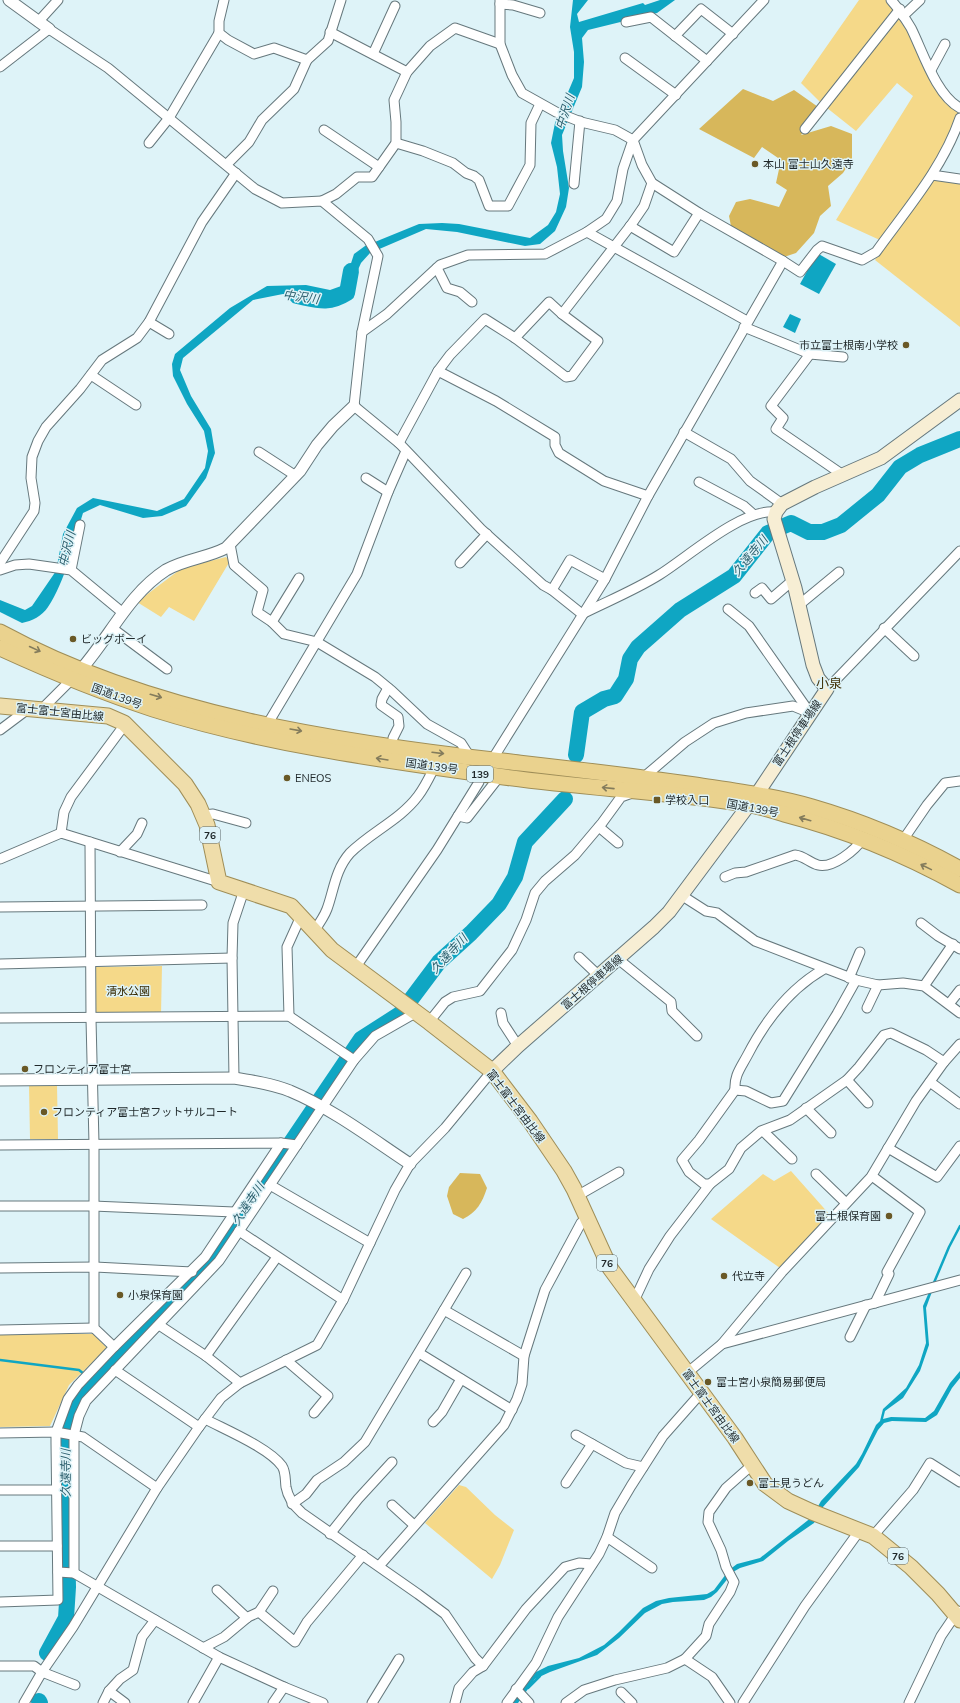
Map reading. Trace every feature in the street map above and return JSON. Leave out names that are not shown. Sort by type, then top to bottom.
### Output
[{"type":"highway","name":"国道139号","points":[[0,632],[76,675],[267,725],[377,745],[470,757],[499,756],[644,777],[752,799],[807,820],[863,838],[960,885]]},
{"type":"highway","name":"国道139号","points":[[0,648],[76,675],[153,709],[217,727],[384,760],[435,766],[499,777],[636,791],[752,799],[811,807],[861,823],[903,840],[960,869]]},
{"type":"main road","points":[[777,511],[843,475],[881,458],[960,400]]},
{"type":"main road","name":"富士根停車場線","points":[[492,1071],[518,1046],[654,927],[682,895],[752,799],[827,689],[818,678],[813,665],[799,605],[782,549],[777,511]]},
{"type":"main road","name":"富士富士宮由比線","points":[[0,706],[108,716],[124,723],[185,784],[204,815],[212,845],[219,882],[291,906],[323,942],[355,968],[410,1007],[492,1071],[530,1121],[564,1172],[577,1196],[610,1268],[735,1438],[764,1484],[788,1501],[816,1514],[866,1533],[911,1567],[958,1614]]},
{"type":"street","points":[[9,0],[38,22],[108,68],[227,164],[255,189],[282,203],[322,201],[336,194],[357,177],[372,177],[396,143],[394,100],[407,72],[430,46],[456,28],[500,44]]},
{"type":"street","points":[[38,22],[58,0]]},
{"type":"street","points":[[150,143],[169,118],[220,33],[220,11],[224,0]]},
{"type":"street","points":[[227,164],[249,142],[262,120],[294,89],[307,60],[328,41],[341,0]]},
{"type":"street","points":[[362,332],[387,314],[440,265],[468,255],[545,254],[587,232],[606,219],[617,201],[623,169],[633,140],[764,0]]},
{"type":"street","points":[[891,0],[901,12],[940,89],[952,104],[960,108]]},
{"type":"street","points":[[805,129],[901,12],[920,0]]},
{"type":"street","points":[[540,13],[500,2],[500,44],[512,75],[522,93],[556,112],[576,120],[615,130],[633,140],[642,165],[652,183],[699,213],[800,272],[817,250],[822,246],[862,260],[876,252],[932,175],[952,139],[960,118]]},
{"type":"street","points":[[373,54],[395,6]]},
{"type":"street","points":[[675,36],[701,8],[733,34]]},
{"type":"street","points":[[626,22],[651,17],[708,61]]},
{"type":"street","points":[[0,67],[49,29]]},
{"type":"street","points":[[330,32],[407,72]]},
{"type":"street","points":[[220,33],[228,40],[254,54],[274,48],[307,60]]},
{"type":"street","points":[[930,70],[945,44]]},
{"type":"street","points":[[625,58],[676,95]]},
{"type":"street","points":[[396,143],[423,151],[453,163],[479,180],[489,206],[508,206],[530,165],[531,123],[540,104]]},
{"type":"street","points":[[574,184],[576,120]]},
{"type":"street","points":[[324,130],[379,167]]},
{"type":"street","points":[[0,563],[34,511],[35,503],[31,478],[32,457],[38,441],[46,427],[102,360],[137,338],[149,322],[202,222],[236,173]]},
{"type":"street","points":[[932,175],[960,179]]},
{"type":"street","points":[[562,314],[614,248],[644,206],[652,183]]},
{"type":"street","points":[[0,730],[34,710],[76,675],[123,612],[143,589],[156,577],[180,563],[214,554],[226,548],[296,476],[317,445],[333,426],[354,406],[362,332],[378,256],[367,238],[322,201]]},
{"type":"street","points":[[630,226],[674,252],[699,213]]},
{"type":"street","points":[[587,232],[745,324],[810,354],[843,357]]},
{"type":"street","points":[[499,756],[528,704],[582,614],[605,579],[648,496],[745,324],[783,261]]},
{"type":"street","points":[[437,268],[447,288],[460,292],[472,302]]},
{"type":"street","points":[[399,443],[438,371],[450,355],[484,319],[515,338],[566,377],[572,376],[598,340],[548,302],[515,338]]},
{"type":"street","points":[[149,322],[169,334]]},
{"type":"street","points":[[810,354],[771,406],[783,418],[776,429],[843,475]]},
{"type":"street","points":[[438,371],[496,401],[555,437],[555,445],[559,453],[604,481],[648,496]]},
{"type":"street","points":[[91,375],[136,405]]},
{"type":"street","points":[[354,406],[399,443],[487,534],[543,585],[552,590],[582,614]]},
{"type":"street","points":[[684,432],[731,459],[777,511]]},
{"type":"street","points":[[267,725],[357,574],[388,492],[406,451]]},
{"type":"street","points":[[258,452],[296,476]]},
{"type":"street","points":[[366,478],[388,492]]},
{"type":"street","points":[[699,482],[744,506],[753,514]]},
{"type":"street","points":[[582,614],[658,576],[715,536],[753,514],[777,511]]},
{"type":"street","points":[[71,570],[80,525]]},
{"type":"street","points":[[460,563],[487,534]]},
{"type":"street","points":[[230,544],[234,564],[263,590],[257,612],[272,622],[284,634],[317,642],[374,678],[388,688],[427,724],[462,743],[470,757]]},
{"type":"street","points":[[827,689],[884,628],[960,551]]},
{"type":"street","points":[[552,590],[570,560],[605,579]]},
{"type":"street","points":[[0,570],[16,565],[29,564],[71,570],[123,612]]},
{"type":"street","points":[[799,605],[839,572]]},
{"type":"street","points":[[272,622],[299,578]]},
{"type":"street","points":[[755,593],[762,588],[771,599],[792,581]]},
{"type":"street","points":[[728,609],[749,626],[810,713]]},
{"type":"street","points":[[112,628],[167,669]]},
{"type":"street","points":[[884,628],[914,656]]},
{"type":"street","points":[[388,688],[382,699],[381,705],[398,717],[399,726],[393,738]]},
{"type":"street","points":[[499,756],[529,712],[528,704]]},
{"type":"street","points":[[644,777],[685,742],[714,723],[746,713],[793,706],[810,713]]},
{"type":"street","points":[[61,833],[64,812],[71,797],[123,727],[124,723]]},
{"type":"street","points":[[314,931],[326,911],[334,882],[350,854],[367,838],[412,803],[419,795],[435,766]]},
{"type":"street","points":[[458,816],[467,818],[499,777]]},
{"type":"street","points":[[903,840],[944,783],[960,781]]},
{"type":"street","points":[[355,968],[437,850],[479,782]]},
{"type":"street","points":[[429,1022],[445,1002],[453,997],[480,991],[512,950],[526,920],[535,893],[545,881],[575,855],[622,797],[636,791]]},
{"type":"street","points":[[204,815],[212,814],[246,823]]},
{"type":"street","points":[[120,852],[137,834],[142,823]]},
{"type":"street","points":[[599,827],[618,843]]},
{"type":"street","points":[[0,859],[61,833],[219,882]]},
{"type":"street","points":[[725,877],[735,873],[746,872],[795,855],[800,856],[816,865],[831,865],[860,844],[863,838]]},
{"type":"street","points":[[90,842],[90,962],[94,1144],[94,1328]]},
{"type":"street","points":[[234,1078],[232,958],[233,923],[244,890]]},
{"type":"street","points":[[682,895],[706,911],[717,913],[755,941],[852,979],[878,985],[903,983],[924,986],[960,1013]]},
{"type":"street","points":[[0,908],[202,905]]},
{"type":"street","points":[[289,1016],[287,947],[301,916]]},
{"type":"street","points":[[921,923],[956,947],[924,986]]},
{"type":"street","points":[[735,1090],[746,1091],[771,1103],[783,1101],[837,1014],[852,979],[860,952]]},
{"type":"street","points":[[579,957],[599,976]]},
{"type":"street","points":[[0,964],[232,958]]},
{"type":"street","points":[[618,959],[671,1002],[672,1011],[697,1036]]},
{"type":"street","points":[[710,1184],[704,1184],[689,1172],[682,1160],[699,1140],[735,1090],[734,1080],[763,1027],[793,991],[824,969]]},
{"type":"street","points":[[867,1008],[878,985]]},
{"type":"street","points":[[949,1004],[960,990]]},
{"type":"street","points":[[323,1703],[284,1688],[219,1657],[97,1585],[66,1572],[57,1546],[56,1490],[66,1434],[79,1416],[86,1401],[158,1325],[196,1275],[205,1257],[234,1212],[289,1144],[353,1059],[375,1036],[410,1007]]},
{"type":"street","points":[[501,1013],[503,1023],[518,1046]]},
{"type":"street","points":[[0,1018],[289,1016],[353,1059]]},
{"type":"street","points":[[634,1301],[649,1269],[670,1236],[710,1184],[729,1169],[740,1148],[763,1131],[790,1120],[847,1080],[884,1035],[891,1033],[926,1050],[944,1062]]},
{"type":"street","points":[[687,1373],[722,1344],[782,1272],[872,1176],[916,1101],[944,1062],[960,1044]]},
{"type":"street","points":[[24,1703],[42,1672],[73,1627],[157,1488],[199,1427],[221,1398],[240,1382],[317,1345],[343,1300],[395,1190],[410,1164],[445,1128],[492,1071]]},
{"type":"street","points":[[0,1080],[234,1078],[264,1083],[289,1091],[319,1105],[410,1164]]},
{"type":"street","points":[[847,1080],[868,1102]]},
{"type":"street","points":[[930,1082],[960,1104]]},
{"type":"street","points":[[806,1108],[831,1133]]},
{"type":"street","points":[[763,1131],[792,1159]]},
{"type":"street","points":[[0,1145],[289,1144]]},
{"type":"street","points":[[0,1602],[58,1600],[66,1572],[66,1434],[68,1399],[78,1385],[114,1347],[196,1275],[219,1261],[270,1185],[289,1144]]},
{"type":"street","points":[[888,1148],[937,1176],[960,1146]]},
{"type":"street","points":[[577,1196],[619,1172]]},
{"type":"street","points":[[816,1174],[846,1203]]},
{"type":"street","points":[[850,1337],[889,1274],[887,1272],[920,1212],[872,1176]]},
{"type":"street","points":[[270,1185],[370,1243]]},
{"type":"street","points":[[0,1206],[93,1206],[234,1212]]},
{"type":"street","points":[[378,1566],[504,1426],[517,1399],[522,1384],[524,1356],[545,1290],[581,1223],[587,1218]]},
{"type":"street","points":[[240,1231],[343,1300]]},
{"type":"street","points":[[206,1356],[277,1257]]},
{"type":"street","points":[[0,1268],[95,1267],[196,1275]]},
{"type":"street","points":[[292,1504],[306,1494],[317,1480],[344,1462],[365,1442],[466,1273]]},
{"type":"street","points":[[722,1344],[960,1280]]},
{"type":"street","points":[[444,1310],[524,1356]]},
{"type":"street","points":[[158,1325],[206,1356],[240,1382]]},
{"type":"street","points":[[0,1330],[94,1328],[114,1347]]},
{"type":"street","points":[[419,1353],[512,1410]]},
{"type":"street","points":[[286,1360],[328,1396],[314,1413]]},
{"type":"street","points":[[115,1370],[199,1427]]},
{"type":"street","points":[[433,1422],[442,1412],[462,1379]]},
{"type":"street","points":[[507,1703],[536,1663],[558,1617],[599,1554],[607,1537],[615,1513],[643,1467],[663,1436],[701,1393]]},
{"type":"street","points":[[205,1419],[273,1456],[282,1467],[286,1477],[287,1489],[292,1504],[302,1514],[363,1555],[445,1614],[475,1658],[483,1666]]},
{"type":"street","points":[[0,1433],[66,1434],[83,1437],[157,1488]]},
{"type":"street","points":[[576,1435],[626,1463],[643,1467]]},
{"type":"street","points":[[566,1482],[592,1444]]},
{"type":"street","points":[[330,1534],[358,1499],[392,1462]]},
{"type":"street","points":[[743,1703],[801,1612],[866,1533],[913,1490],[930,1463],[960,1482]]},
{"type":"street","points":[[566,1703],[584,1690],[615,1680],[667,1668],[684,1659],[706,1636],[709,1624],[730,1592],[734,1582],[726,1567],[721,1550],[708,1522],[709,1512],[726,1488],[752,1465]]},
{"type":"street","points":[[0,1490],[56,1490]]},
{"type":"street","points":[[392,1504],[414,1525]]},
{"type":"street","points":[[607,1537],[652,1568]]},
{"type":"street","points":[[0,1546],[57,1546]]},
{"type":"street","points":[[260,1612],[295,1642],[307,1622],[363,1555]]},
{"type":"street","points":[[455,1703],[459,1688],[473,1672],[483,1666],[526,1609],[565,1567],[579,1563],[592,1564]]},
{"type":"street","points":[[217,1590],[247,1618]]},
{"type":"street","points":[[203,1648],[224,1637],[247,1618],[260,1612],[273,1591]]},
{"type":"street","points":[[910,1703],[941,1636],[958,1614]]},
{"type":"street","points":[[103,1703],[109,1691],[120,1679],[133,1670],[142,1637],[155,1620]]},
{"type":"street","points":[[193,1703],[219,1657]]},
{"type":"street","points":[[372,1703],[399,1659]]},
{"type":"street","points":[[684,1659],[712,1677],[730,1703]]},
{"type":"street","points":[[0,1666],[34,1666],[42,1672],[75,1685]]},
{"type":"street","points":[[273,1703],[284,1688]]},
{"type":"street","points":[[516,1689],[530,1703]]},
{"type":"street","points":[[109,1691],[125,1703]]},
{"type":"street","points":[[621,1692],[632,1703]]},
{"type":"green space","points":[[859,0],[886,0],[894,9],[960,111],[960,121],[952,139],[882,241],[836,220],[913,96],[897,83],[856,131],[822,104],[801,83]]},
{"type":"green space","points":[[929,179],[960,184],[960,327],[875,260]]},
{"type":"green space","points":[[226,557],[230,561],[194,621],[169,607],[161,617],[137,602],[182,568]]},
{"type":"green space","name":"清水公園","points":[[162,966],[161,1014],[99,1015],[95,1012],[95,967]]},
{"type":"green space","name":"フロンティア富士宮フットサルコート","points":[[29,1085],[57,1085],[58,1139],[30,1139]]},
{"type":"green space","points":[[791,1171],[830,1215],[780,1268],[711,1219],[763,1174],[774,1181]]},
{"type":"green space","points":[[0,1334],[93,1334],[107,1348],[69,1385],[50,1426],[0,1427]]},
{"type":"green space","points":[[459,1485],[466,1487],[495,1515],[514,1530],[500,1565],[492,1579],[425,1523]]},
{"type":"shaded area","points":[[743,89],[773,101],[794,90],[821,109],[801,135],[831,126],[852,134],[852,159],[843,173],[828,186],[831,206],[820,216],[814,233],[796,253],[784,257],[732,231],[729,216],[736,202],[750,199],[779,207],[787,190],[776,183],[781,160],[762,147],[754,158],[699,129]]},
{"type":"shaded area","points":[[460,1173],[480,1174],[487,1188],[483,1198],[475,1210],[463,1219],[453,1214],[447,1196],[449,1187]]},
{"type":"water","points":[[573,0],[588,0],[577,14],[579,22],[643,3],[645,5],[660,0],[675,0],[657,13],[588,30],[582,38],[584,62],[582,87],[562,135],[569,188],[566,207],[555,231],[540,244],[525,246],[457,232],[426,229],[370,253],[361,263],[349,290],[341,297],[318,300],[283,294],[253,300],[183,358],[180,370],[191,396],[211,429],[215,453],[206,478],[186,506],[162,516],[143,518],[100,505],[83,513],[64,574],[54,597],[46,610],[36,618],[22,623],[0,612],[0,600],[25,610],[32,606],[56,571],[63,534],[77,508],[93,498],[157,511],[184,499],[205,468],[208,451],[204,431],[187,404],[173,376],[172,364],[175,354],[230,308],[267,286],[306,285],[330,290],[344,285],[354,254],[365,246],[419,224],[459,224],[530,238],[548,225],[556,212],[560,194],[557,167],[551,143],[555,123],[574,78],[574,52],[570,27]]},
{"type":"water","points":[[817,253],[836,264],[819,294],[800,284]]},
{"type":"water","points":[[790,314],[801,319],[795,333],[783,327]]},
{"type":"water","points":[[933,1289],[926,1308],[929,1345],[920,1371],[903,1398],[885,1411],[883,1419],[891,1417],[925,1418],[934,1411],[950,1383],[960,1371],[960,1378],[952,1388],[937,1415],[926,1422],[892,1421],[884,1423],[878,1430],[859,1467],[822,1508],[814,1523],[763,1561],[740,1568],[733,1572],[717,1592],[711,1597],[704,1600],[662,1604],[645,1613],[619,1638],[597,1655],[535,1679],[518,1703],[511,1703],[536,1672],[548,1666],[579,1658],[604,1645],[643,1608],[656,1601],[669,1598],[707,1594],[714,1590],[729,1570],[737,1564],[760,1558],[812,1517],[821,1501],[856,1464],[876,1425],[880,1421],[883,1409],[906,1388],[919,1365],[926,1343],[923,1306],[930,1290]]},
{"type":"waterway","name":"中沢川","points":[[297,296],[322,300],[340,297],[347,293],[351,271]]},
{"type":"waterway","name":"久遠寺川","points":[[576,755],[582,712],[604,699],[615,696],[626,679],[630,659],[638,647],[680,610],[734,576],[768,533],[791,523],[809,532],[823,532],[841,525],[878,495],[900,467],[920,455],[960,439]]},
{"type":"waterway","name":"久遠寺川","points":[[47,1653],[66,1618],[68,1587],[65,1439],[68,1424],[75,1405],[83,1392],[169,1307],[201,1272],[223,1243],[361,1039],[400,1014],[439,962],[471,933],[499,904],[515,877],[525,842],[565,799]]},
{"type":"waterway","points":[[933,1285],[949,1247],[960,1226]]},
{"type":"waterway","points":[[0,1360],[79,1370],[84,1374]]},
{"type":"waterway","points":[[528,1688],[540,1676]]},
{"type":"place","name":"本山 富士山久遠寺","points":[[755,164]]},
{"type":"place","name":"市立富士根南小学校","points":[[906,345]]},
{"type":"place","name":"ビッグボーイ","points":[[73,639]]},
{"type":"place","name":"ENEOS","points":[[287,778]]},
{"type":"place","name":"学校入口","points":[[657,800]]},
{"type":"place","name":"フロンティア富士宮","points":[[25,1069]]},
{"type":"place","name":"フロンティア富士宮フットサルコート","points":[[44,1112]]},
{"type":"place","name":"富士根保育園","points":[[889,1216]]},
{"type":"place","name":"代立寺","points":[[724,1276]]},
{"type":"place","name":"小泉保育園","points":[[120,1295]]},
{"type":"place","name":"富士宮小泉簡易郵便局","points":[[708,1382]]},
{"type":"place","name":"富士見うどん","points":[[750,1483]]},
{"type":"district","name":"小泉","points":[[829,683]]}]
